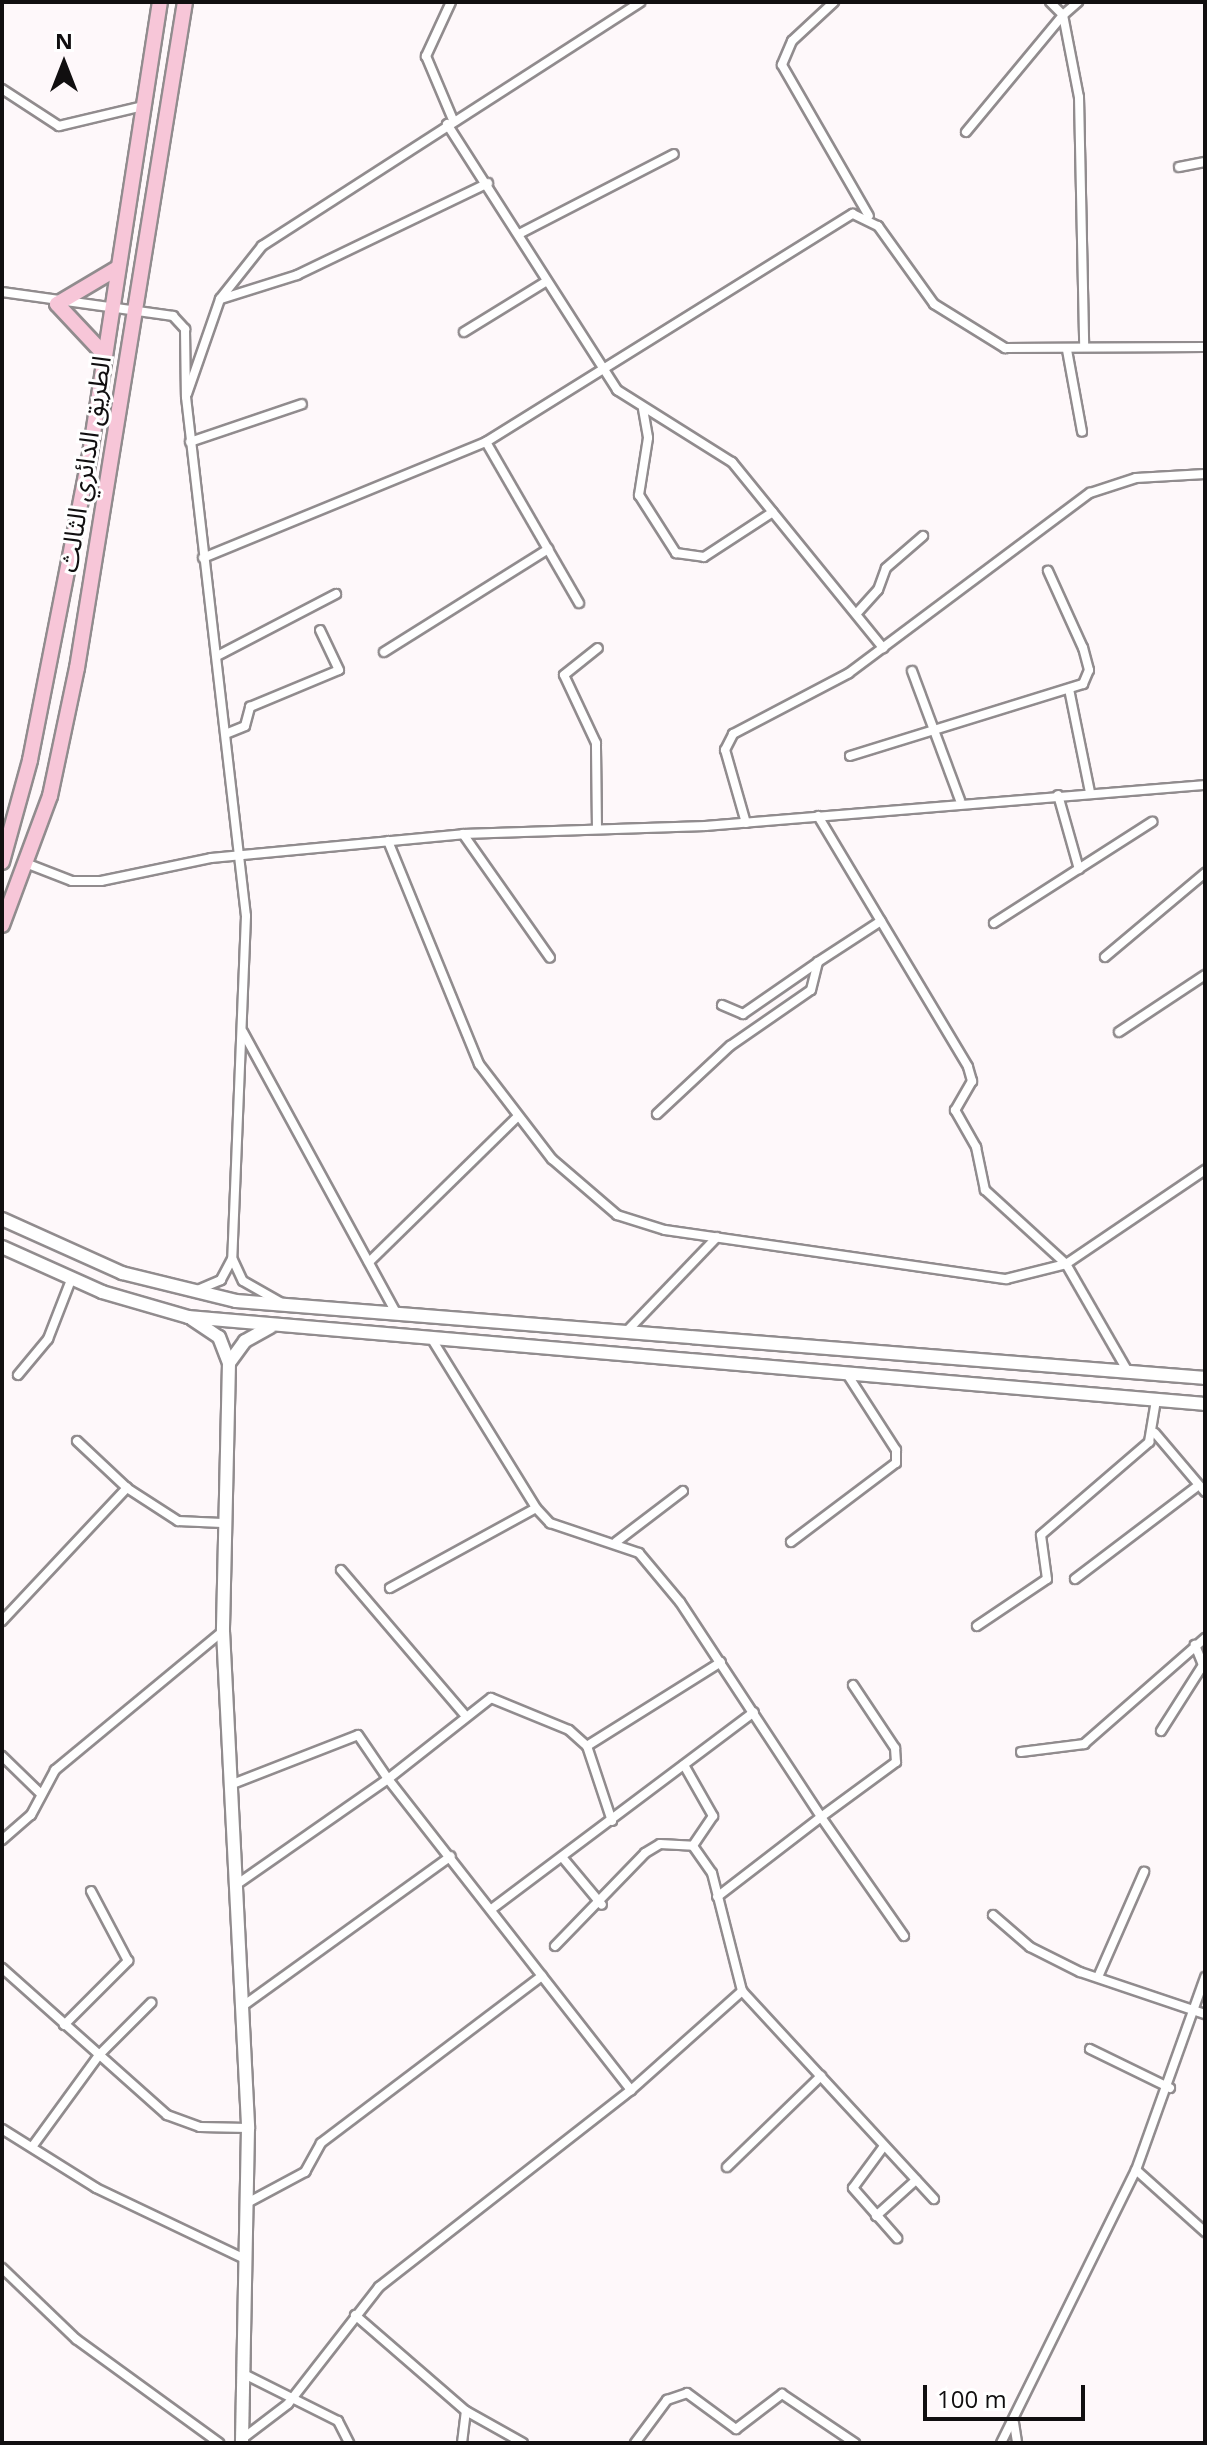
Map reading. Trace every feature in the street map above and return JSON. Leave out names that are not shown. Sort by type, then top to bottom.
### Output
[{"type":"main road","name":"الطريق الدائري الثالث","points":[[2,862],[103,353],[160,2]]},
{"type":"main road","name":"الطريق الدائري الثالث","points":[[2,925],[28,864],[77,668],[185,2]]},
{"type":"main road","points":[[103,353],[57,304],[116,269]]},
{"type":"main road","points":[[2,1219],[109,1267],[188,1292],[290,1307],[1205,1378]]},
{"type":"main road","points":[[2,1247],[71,1280],[188,1317],[433,1341],[1205,1404]]},
{"type":"main road","points":[[188,1317],[219,1337],[229,1363],[222,1523],[223,1631],[243,2006],[249,2202],[242,2441]]},
{"type":"main road","points":[[229,1363],[245,1341],[270,1326]]},
{"type":"main road","points":[[747,1342],[747,1365]]},
{"type":"street","points":[[451,2],[426,56],[450,122],[602,370],[643,409],[716,448],[773,512],[883,648]]},
{"type":"street","points":[[186,397],[220,299],[279,232],[640,2]]},
{"type":"street","points":[[834,2],[792,41],[782,65],[871,218],[934,304],[958,324],[1005,348],[1205,347]]},
{"type":"street","points":[[1050,2],[1063,15],[1079,97],[1084,346]]},
{"type":"street","points":[[966,132],[1063,15],[1078,2]]},
{"type":"street","points":[[2,89],[59,126],[143,106]]},
{"type":"street","points":[[519,234],[674,154]]},
{"type":"street","points":[[1179,167],[1205,162]]},
{"type":"street","points":[[220,299],[297,275],[488,183]]},
{"type":"street","points":[[203,558],[486,442],[844,217],[871,218]]},
{"type":"street","points":[[464,332],[547,281]]},
{"type":"street","points":[[2,292],[57,304],[173,316],[185,329],[186,397],[203,558],[219,655],[244,855],[242,1031],[232,1259],[216,1285],[188,1292]]},
{"type":"street","points":[[1067,350],[1082,432]]},
{"type":"street","points":[[190,442],[302,404]]},
{"type":"street","points":[[643,409],[648,438],[639,495],[676,553],[704,557],[773,512]]},
{"type":"street","points":[[486,442],[579,603]]},
{"type":"street","points":[[746,823],[725,750],[733,734],[883,648],[1090,493],[1136,478],[1205,474]]},
{"type":"street","points":[[857,613],[878,590],[886,568],[923,536]]},
{"type":"street","points":[[384,652],[548,549]]},
{"type":"street","points":[[850,756],[1069,689],[1086,681],[1089,670],[1048,571]]},
{"type":"street","points":[[219,655],[336,594]]},
{"type":"street","points":[[228,733],[245,726],[250,707],[339,670],[320,630]]},
{"type":"street","points":[[597,829],[596,743],[564,675],[598,648]]},
{"type":"street","points":[[912,671],[960,800]]},
{"type":"street","points":[[1069,689],[1090,792]]},
{"type":"street","points":[[28,864],[72,881],[101,881],[244,855],[463,834],[746,823],[960,800],[1205,785]]},
{"type":"street","points":[[1058,795],[1079,869]]},
{"type":"street","points":[[818,816],[968,1067],[972,1081],[955,1110],[976,1147],[985,1190],[1066,1264],[1128,1372]]},
{"type":"street","points":[[994,923],[1152,822]]},
{"type":"street","points":[[463,834],[550,958]]},
{"type":"street","points":[[388,841],[479,1064],[516,1118],[617,1215],[717,1237],[1006,1279],[1066,1264],[1205,1170]]},
{"type":"street","points":[[1105,957],[1205,873]]},
{"type":"street","points":[[722,1005],[743,1014],[881,921]]},
{"type":"street","points":[[657,1114],[730,1046],[811,990],[818,962]]},
{"type":"street","points":[[1119,1032],[1205,975]]},
{"type":"street","points":[[242,1031],[397,1315]]},
{"type":"street","points":[[369,1262],[516,1118]]},
{"type":"street","points":[[627,1331],[717,1237]]},
{"type":"street","points":[[232,1259],[247,1285],[290,1307]]},
{"type":"street","points":[[18,1375],[48,1339],[71,1280]]},
{"type":"street","points":[[433,1341],[536,1508],[550,1523],[616,1542],[639,1553],[721,1662],[821,1817],[904,1936]]},
{"type":"street","points":[[791,1542],[896,1463],[896,1450],[847,1374]]},
{"type":"street","points":[[1156,1400],[1155,1433],[1195,1488],[1205,1492]]},
{"type":"street","points":[[977,1626],[1047,1579],[1041,1535],[1155,1433]]},
{"type":"street","points":[[77,1441],[127,1488],[178,1521],[222,1523]]},
{"type":"street","points":[[2,1621],[127,1488]]},
{"type":"street","points":[[1075,1579],[1195,1488]]},
{"type":"street","points":[[616,1542],[683,1491]]},
{"type":"street","points":[[390,1588],[536,1508]]},
{"type":"street","points":[[341,1570],[464,1714]]},
{"type":"street","points":[[2,1840],[41,1794],[55,1770],[223,1631]]},
{"type":"street","points":[[1021,1752],[1084,1744],[1205,1638]]},
{"type":"street","points":[[1161,1731],[1203,1665],[1195,1645]]},
{"type":"street","points":[[587,1746],[721,1662]]},
{"type":"street","points":[[717,1897],[896,1762],[895,1748],[853,1685]]},
{"type":"street","points":[[236,1885],[388,1779],[480,1700],[501,1700],[587,1746],[612,1821]]},
{"type":"street","points":[[493,1908],[754,1712]]},
{"type":"street","points":[[230,1785],[358,1735],[388,1779],[493,1908],[631,2090]]},
{"type":"street","points":[[2,1756],[41,1794]]},
{"type":"street","points":[[684,1765],[713,1816],[693,1846]]},
{"type":"street","points":[[555,1946],[602,1905],[645,1853],[660,1844],[693,1846],[704,1854],[742,1991],[934,2199]]},
{"type":"street","points":[[243,2006],[451,1856]]},
{"type":"street","points":[[562,1857],[602,1905]]},
{"type":"street","points":[[1098,1977],[1144,1872]]},
{"type":"street","points":[[64,2025],[128,1961],[91,1891]]},
{"type":"street","points":[[993,1915],[1030,1947],[1098,1977],[1201,2013]]},
{"type":"street","points":[[2,1968],[167,2115],[200,2127],[248,2128]]},
{"type":"street","points":[[249,2202],[305,2172],[321,2143],[542,1976]]},
{"type":"street","points":[[1001,2443],[1136,2170],[1201,2013],[1205,1977]]},
{"type":"street","points":[[242,2441],[292,2398],[379,2287],[631,2090],[742,1991]]},
{"type":"street","points":[[32,2147],[99,2055],[151,2003]]},
{"type":"street","points":[[1090,2049],[1170,2088]]},
{"type":"street","points":[[727,2167],[821,2076]]},
{"type":"street","points":[[2,2129],[148,2216],[247,2260]]},
{"type":"street","points":[[884,2146],[853,2183],[876,2216],[897,2238]]},
{"type":"street","points":[[1136,2170],[1205,2232]]},
{"type":"street","points":[[876,2216],[916,2180]]},
{"type":"street","points":[[2,2268],[76,2339],[219,2443]]},
{"type":"street","points":[[355,2315],[466,2411],[523,2443]]},
{"type":"street","points":[[244,2374],[344,2426],[349,2443]]},
{"type":"street","points":[[635,2443],[667,2400],[687,2393],[736,2429],[782,2394],[855,2443]]},
{"type":"street","points":[[462,2443],[466,2411]]},
{"type":"street","points":[[1014,2422],[1017,2443]]}]
